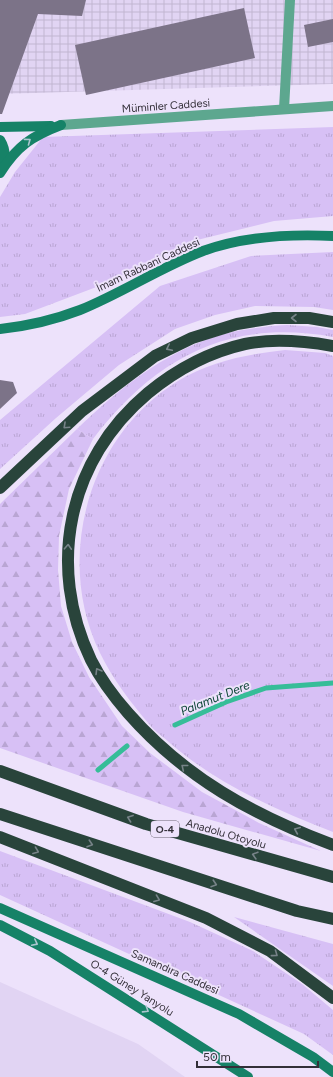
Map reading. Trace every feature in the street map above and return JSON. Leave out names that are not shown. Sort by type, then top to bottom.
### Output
[{"type":"highway","points":[[0,488],[82,411],[155,356],[192,338],[236,324],[274,318],[309,318],[333,322]]},
{"type":"highway","points":[[333,346],[311,342],[272,341],[245,344],[198,361],[167,378],[128,410],[107,437],[90,464],[74,514],[69,538],[67,565],[71,596],[78,627],[91,661],[111,694],[151,740],[197,777],[254,812],[333,846]]},
{"type":"highway","name":"Anadolu Otoyolu","points":[[0,771],[146,824],[333,877]]},
{"type":"highway","points":[[0,814],[297,911],[333,919]]},
{"type":"highway","points":[[0,837],[206,918],[270,951],[333,998]]},
{"type":"main road","name":"Müminler Caddesi","points":[[0,127],[61,125]]},
{"type":"main road","points":[[2,170],[16,151],[28,140],[40,132],[61,125]]},
{"type":"main road","points":[[0,140],[4,147],[6,158],[2,170]]},
{"type":"main road","name":"İmam Rabbani Caddesi","points":[[0,329],[21,327],[81,310],[205,250],[250,239],[300,235],[333,236]]},
{"type":"main road","name":"Samandıra Caddesi","points":[[0,908],[238,1014],[313,1057],[333,1072]]},
{"type":"main road","name":"O-4 Güney Yanyolu","points":[[0,926],[50,951],[248,1077]]},
{"type":"street","points":[[284,110],[290,0]]},
{"type":"street","name":"Müminler Caddesi","points":[[61,125],[333,106]]},
{"type":"shaded area","points":[[0,0],[333,0],[333,84],[0,94]]},
{"type":"shaded area","points":[[0,982],[138,1044],[185,1077],[0,1077]]},
{"type":"green space","points":[[333,127],[333,216],[274,221],[189,242],[107,283],[25,314],[0,317],[0,197],[15,172],[43,137]]},
{"type":"green space","points":[[333,252],[333,310],[314,307],[255,306],[215,315],[175,329],[119,365],[56,418],[0,469],[0,420],[160,286],[251,256]]},
{"type":"green space","points":[[287,325],[317,327],[333,330],[333,337],[295,333],[260,334],[228,340],[197,350],[169,366],[142,386],[117,411],[93,439],[77,429],[120,391],[169,357],[213,337],[255,328]]},
{"type":"green space","points":[[285,350],[325,353],[333,356],[333,832],[269,805],[228,784],[189,759],[154,730],[122,690],[100,653],[86,616],[80,578],[81,540],[88,502],[102,466],[121,433],[147,405],[178,381],[191,374],[217,363],[244,356]]},
{"type":"green space","points":[[77,429],[93,439],[69,489],[59,536],[58,570],[61,606],[72,642],[89,677],[122,726],[150,753],[202,792],[259,823],[321,851],[183,812],[0,748],[0,504]]},
{"type":"green space","points":[[0,851],[190,922],[253,951],[302,984],[333,1010],[333,1055],[304,1034],[0,895]]},
{"type":"green space","points":[[234,917],[333,944],[333,986]]},
{"type":"building","points":[[0,0],[86,0],[82,16],[38,14],[2,114],[0,114]]},
{"type":"building","points":[[244,8],[255,58],[86,95],[75,45]]},
{"type":"building","points":[[333,19],[333,42],[308,47],[304,25]]},
{"type":"building","points":[[0,380],[13,382],[17,393],[0,409]]},
{"type":"waterway","name":"Palamut Dere","points":[[175,725],[226,702],[266,688],[333,683]]},
{"type":"waterway","name":"Palamut Dere","points":[[98,770],[127,746]]}]
